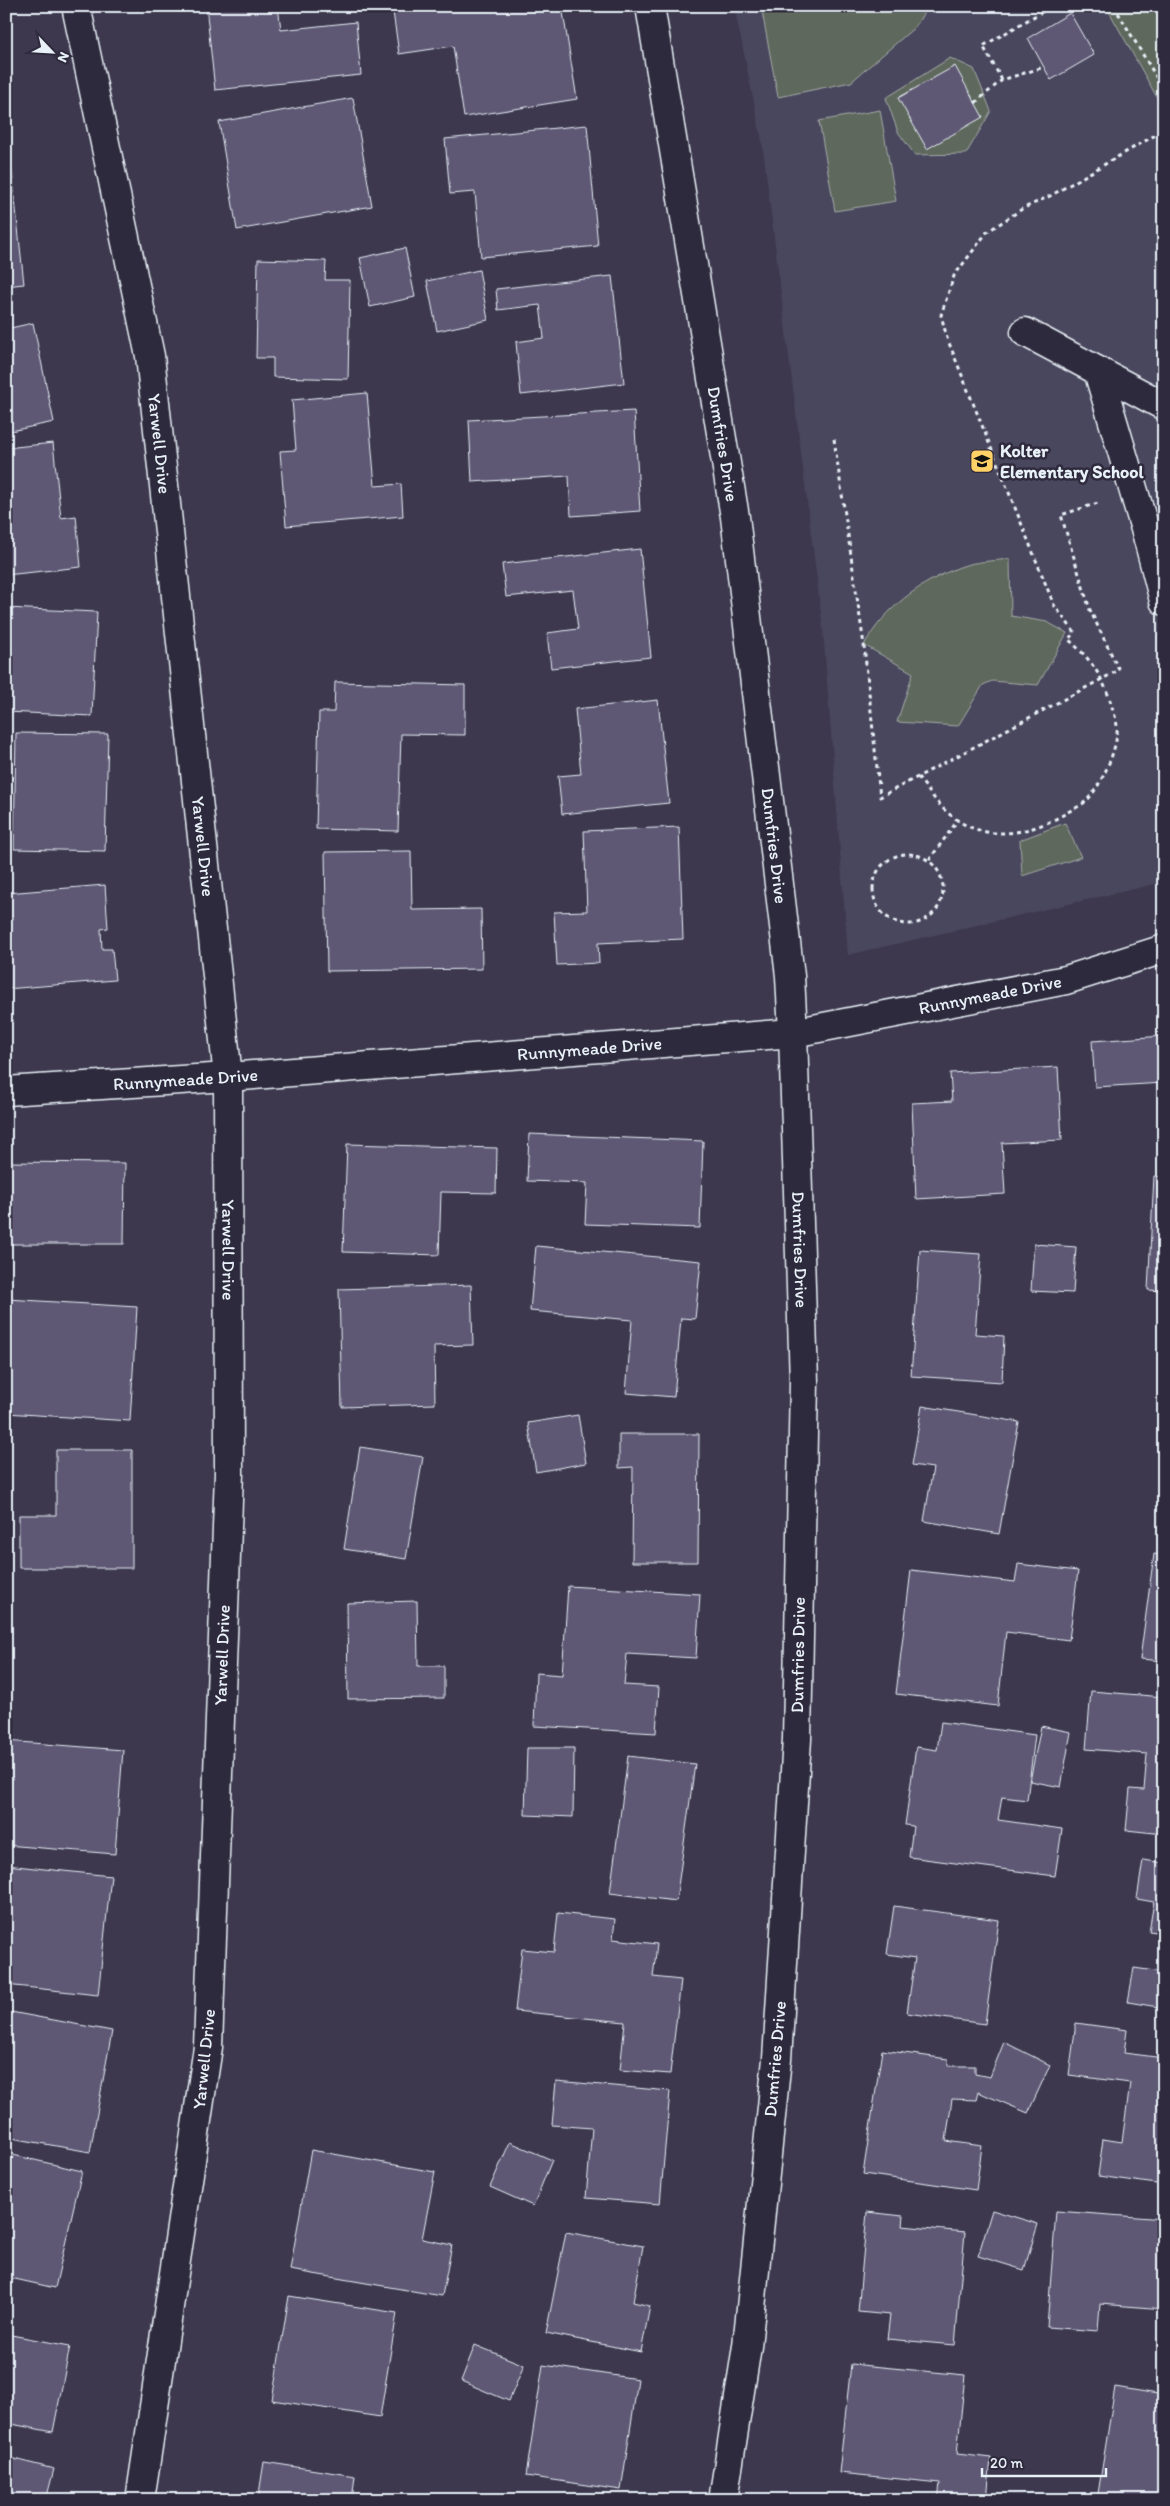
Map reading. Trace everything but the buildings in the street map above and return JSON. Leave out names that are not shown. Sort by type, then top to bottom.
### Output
[{"type":"street","name":"Yarwell Drive","points":[[76,6],[150,356],[228,1078],[229,1473],[208,2047],[140,2500]]},
{"type":"street","name":"Dumfries Drive","points":[[650,6],[736,517],[790,976],[804,1382],[797,1739],[776,2058],[747,2346],[723,2500]]},
{"type":"street","points":[[1025,332],[1164,406]]},
{"type":"street","points":[[1098,371],[1156,543],[1164,600]]},
{"type":"street","name":"Runnymeade Drive","points":[[6,1091],[228,1078],[793,1033],[1066,980],[1164,949]]},
{"type":"path","points":[[1002,80],[983,46],[1052,6]]},
{"type":"path","points":[[1114,6],[1164,90]]},
{"type":"path","points":[[975,102],[1002,80],[1044,67]]},
{"type":"path","points":[[834,438],[864,645],[880,797],[1119,670],[1090,610],[1062,515],[1104,501]]},
{"type":"path","points":[[918,777],[938,803],[958,820],[992,834],[1010,834],[1044,825],[1085,802],[1099,784],[1118,733],[1103,679],[1087,655],[1068,639]]},
{"type":"path","points":[[929,860],[958,820]]},
{"type":"path","points":[[907,853],[929,860],[937,868],[942,878],[941,902],[925,920],[913,924],[890,920],[874,903],[873,880],[878,870],[890,858],[907,853]]},
{"type":"shaded area","name":"Kolter Elementary School","points":[[734,6],[1164,6],[1164,882],[848,955],[823,629],[762,141]]},
{"type":"green space","points":[[761,6],[928,6],[915,27],[851,82],[778,97]]},
{"type":"green space","points":[[1106,6],[1164,6],[1164,110]]},
{"type":"green space","points":[[950,58],[974,69],[991,111],[966,154],[915,155],[898,132],[886,98]]},
{"type":"green space","points":[[880,110],[896,201],[835,211],[819,121]]},
{"type":"green space","points":[[1010,559],[1011,616],[1047,622],[1067,633],[1038,685],[992,681],[983,685],[958,726],[897,722],[913,673],[864,645],[882,619],[905,598],[945,573],[978,562]]},
{"type":"green space","points":[[1065,823],[1081,857],[1022,876],[1020,840]]},
{"type":"place","name":"Kolter Elementary School","points":[[982,461]]}]
